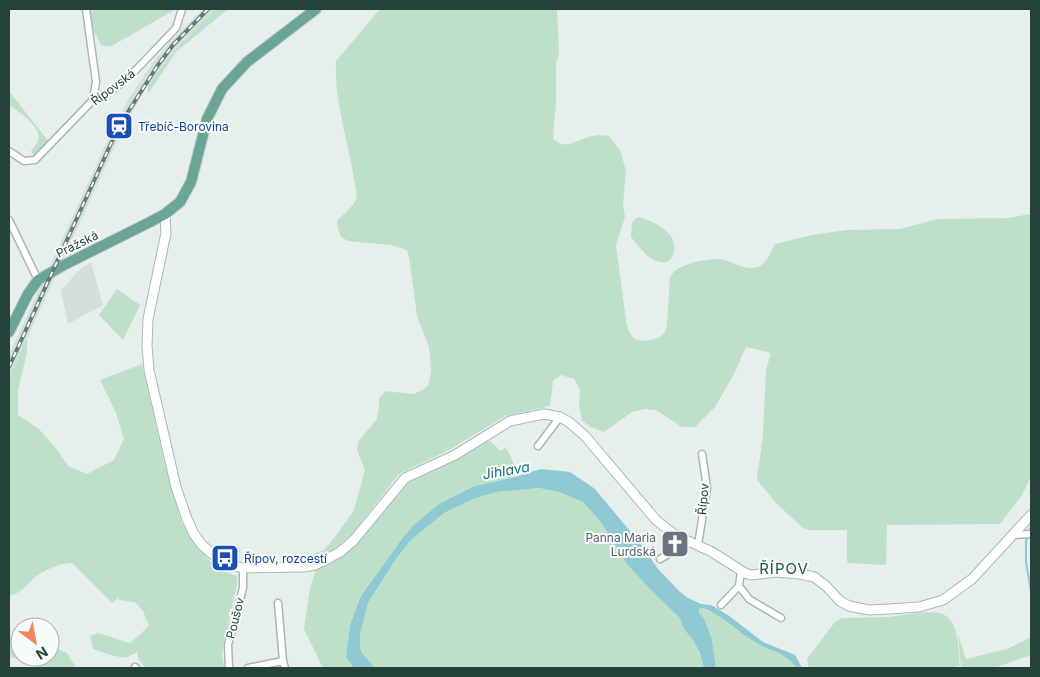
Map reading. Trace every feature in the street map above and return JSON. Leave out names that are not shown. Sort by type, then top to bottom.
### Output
[{"type":"main road","name":"Pražská","points":[[9,332],[28,294],[38,280],[165,214],[180,202],[191,182],[207,119],[222,89],[247,62],[316,9]]},
{"type":"street","points":[[86,9],[96,82],[93,100]]},
{"type":"street","name":"Řípovská","points":[[9,151],[24,162],[35,160],[93,100],[111,91],[132,74],[176,28],[182,9]]},
{"type":"street","points":[[165,214],[166,232],[148,319],[146,346],[149,370],[176,488],[194,534],[202,545],[217,558],[231,565],[243,568],[304,567],[327,560],[354,540],[405,478],[455,455],[510,421],[544,414],[560,417],[585,436],[656,520],[675,535],[712,552],[741,571],[750,574],[776,572],[814,577],[826,586],[840,601],[849,606],[889,609],[919,607],[943,600],[972,579],[1031,515]]},
{"type":"street","points":[[9,220],[31,269],[38,280]]},
{"type":"street","points":[[538,446],[560,417]]},
{"type":"street","name":"Řípov","points":[[694,543],[706,488],[702,454]]},
{"type":"street","points":[[1012,534],[1031,534]]},
{"type":"street","points":[[660,560],[694,543]]},
{"type":"street","name":"Poušov","points":[[229,668],[228,645],[243,588],[243,568]]},
{"type":"street","points":[[721,605],[739,586],[741,571]]},
{"type":"street","points":[[739,586],[749,599],[781,618]]},
{"type":"street","points":[[248,668],[284,665],[278,603]]},
{"type":"shaded area","points":[[203,9],[216,9],[177,48],[161,68],[148,85],[123,128],[9,378],[9,355],[115,124],[153,62]]},
{"type":"shaded area","points":[[91,262],[103,305],[68,324],[61,290],[79,270]]},
{"type":"green space","points":[[87,9],[176,9],[110,47],[101,45],[89,21]]},
{"type":"green space","points":[[216,9],[228,9],[176,52],[148,94],[148,85],[177,48]]},
{"type":"green space","points":[[380,9],[557,9],[559,53],[556,64],[556,103],[553,138],[561,144],[570,144],[591,136],[609,136],[621,152],[626,172],[623,204],[625,217],[616,245],[628,330],[637,340],[651,340],[663,334],[667,325],[670,277],[673,272],[691,263],[719,259],[744,267],[755,268],[765,262],[775,244],[812,235],[847,230],[900,229],[937,219],[1007,218],[1031,214],[1031,477],[1022,495],[1000,524],[887,525],[885,565],[849,563],[847,561],[847,530],[808,530],[803,528],[776,503],[758,481],[763,436],[766,370],[771,353],[746,347],[733,376],[715,407],[695,427],[682,427],[656,410],[645,409],[632,412],[604,432],[591,427],[582,421],[579,405],[580,390],[574,379],[561,375],[553,381],[550,406],[505,416],[449,450],[399,474],[352,534],[334,550],[316,559],[290,558],[311,555],[324,550],[354,510],[365,470],[357,450],[358,442],[377,419],[379,398],[385,391],[413,394],[423,390],[429,384],[431,370],[429,347],[417,316],[407,250],[391,245],[348,241],[341,237],[338,229],[337,221],[353,205],[357,198],[340,112],[336,61]]},
{"type":"green space","points":[[9,91],[49,142],[34,155],[31,151],[38,141],[39,135],[29,120],[9,105]]},
{"type":"green space","points":[[639,217],[660,226],[670,235],[673,240],[674,250],[671,259],[667,262],[656,261],[648,257],[631,237],[632,223]]},
{"type":"green space","points":[[117,289],[140,305],[123,340],[99,315]]},
{"type":"green space","points":[[27,338],[27,353],[18,389],[18,415],[39,429],[68,466],[87,474],[114,460],[124,439],[116,413],[100,380],[142,364],[162,452],[182,523],[196,545],[216,568],[237,576],[237,585],[223,645],[224,668],[146,668],[139,660],[137,652],[126,658],[93,649],[90,636],[98,633],[130,643],[149,626],[143,611],[135,602],[118,600],[119,597],[112,603],[72,563],[59,565],[38,575],[18,593],[9,595],[9,378]]},
{"type":"green space","points":[[489,440],[501,451],[505,447],[508,451],[513,461],[515,477],[475,486],[404,536],[361,596],[350,625],[346,657],[354,668],[323,668],[304,629],[310,588],[316,569],[330,564],[358,543],[408,483],[458,459]]},
{"type":"green space","points":[[539,488],[559,492],[583,502],[600,521],[617,549],[680,618],[697,648],[704,668],[375,668],[362,653],[360,647],[360,634],[368,603],[396,559],[411,540],[444,513],[473,499],[496,492]]},
{"type":"green space","points":[[700,608],[727,619],[755,643],[788,657],[797,668],[716,668],[712,640],[699,613]]},
{"type":"green space","points":[[927,612],[939,613],[951,621],[957,635],[960,666],[948,668],[809,668],[807,659],[835,622],[842,618],[888,617]]},
{"type":"green space","points":[[958,634],[966,659],[1007,649],[1031,637],[1031,655],[994,668],[961,668]]},
{"type":"green space","points":[[9,636],[10,656],[9,656]]},
{"type":"green space","points":[[60,650],[67,653],[76,668],[39,667],[60,667]]},
{"type":"water","points":[[541,469],[570,472],[595,489],[644,548],[658,569],[680,592],[688,598],[701,604],[711,605],[728,615],[763,642],[795,655],[802,668],[797,668],[787,658],[761,646],[718,615],[703,608],[699,609],[699,613],[704,619],[712,640],[716,668],[704,668],[700,653],[684,629],[680,618],[627,564],[600,521],[583,502],[559,492],[539,488],[496,492],[473,499],[444,513],[411,540],[396,559],[368,603],[360,634],[360,647],[362,653],[375,668],[354,668],[346,657],[350,625],[361,596],[404,536],[415,524],[439,504],[475,486]]},
{"type":"waterway","points":[[1031,526],[1026,541],[1026,562],[1031,591]]},
{"type":"railway","points":[[9,367],[119,126],[173,45],[208,9]]},
{"type":"place","name":"Třebíč-Borovina","points":[[119,126]]},
{"type":"place","name":"Panna Maria Lurdská","points":[[675,544]]},
{"type":"place","name":"Řípov, rozcestí","points":[[225,558]]},
{"type":"district","name":"ŘÍPOV","points":[[784,568]]},
{"type":"water label","name":"Jihlava","points":[[506,470]]}]
